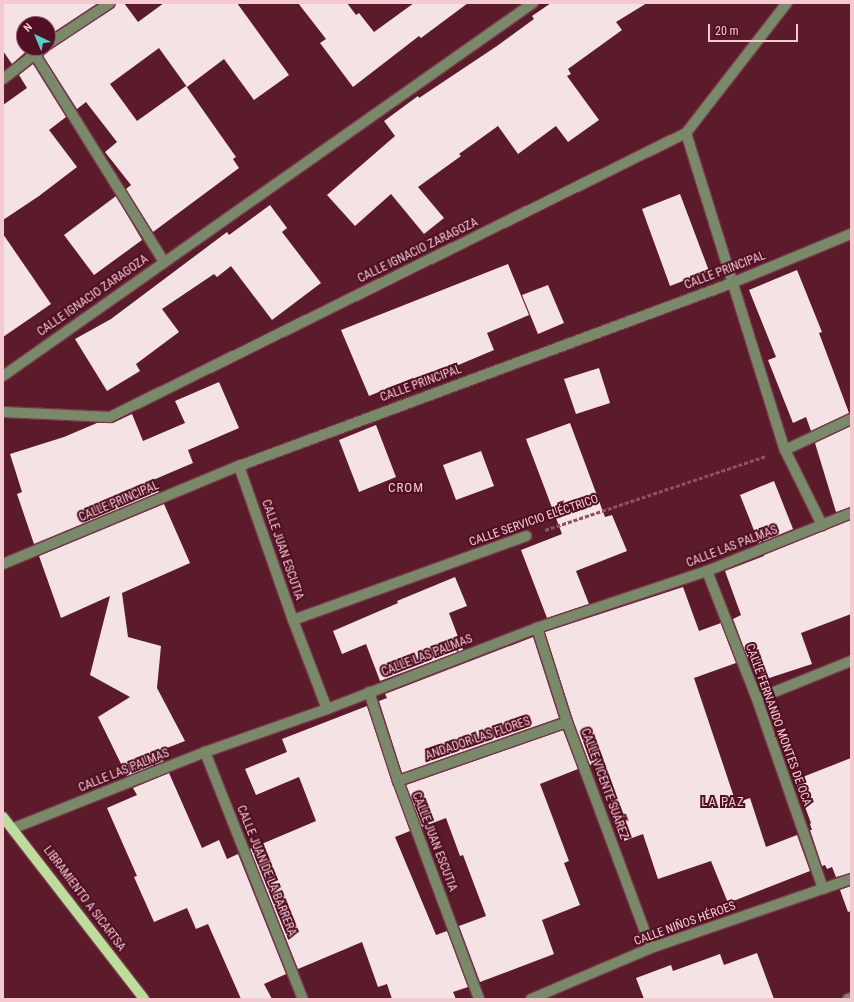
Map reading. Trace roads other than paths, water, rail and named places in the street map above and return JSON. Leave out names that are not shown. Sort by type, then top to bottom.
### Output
[{"type":"main road","name":"LIBRAMIENTO A SICARTSA","points":[[3,817],[14,828],[144,999]]},
{"type":"street","points":[[56,39],[110,3]]},
{"type":"street","name":"CALLE IGNACIO ZARAGOZA","points":[[3,376],[532,3]]},
{"type":"street","name":"CALLE IGNACIO ZARAGOZA","points":[[3,412],[110,417],[686,133],[787,3]]},
{"type":"street","points":[[3,79],[32,56]]},
{"type":"street","points":[[41,56],[164,262]]},
{"type":"street","points":[[686,133],[784,450],[822,525]]},
{"type":"street","name":"CALLE PRINCIPAL","points":[[3,564],[239,466],[732,283],[851,234]]},
{"type":"street","points":[[784,450],[851,419]]},
{"type":"street","name":"CALLE JUAN ESCUTIA","points":[[239,466],[293,620],[327,709]]},
{"type":"street","name":"CALLE LAS PALMAS","points":[[14,828],[205,752],[327,709],[537,628],[707,571],[851,512]]},
{"type":"street","name":"CALLE SERVICIO ELÉCTRICO","points":[[293,620],[526,536]]},
{"type":"street","name":"CALLE FERNANDO MONTES DE OCA","points":[[707,571],[756,699],[822,889]]},
{"type":"street","name":"CALLE VICENTE SUÁREZ","points":[[537,628],[567,722],[651,948]]},
{"type":"street","points":[[756,699],[851,661]]},
{"type":"street","name":"CALLE JUAN ESCUTIA","points":[[369,692],[398,781],[479,999]]},
{"type":"street","name":"ANDADOR LAS FLORES","points":[[398,781],[567,722]]},
{"type":"street","name":"CALLE JUAN DE LA BARRERA","points":[[205,752],[303,999]]},
{"type":"street","name":"CALLE NIÑOS HÉROES","points":[[531,999],[651,948],[851,879]]},
{"type":"district","name":"CROM","points":[[406,488]]},
{"type":"district","name":"LA PAZ","points":[[723,802]]}]
